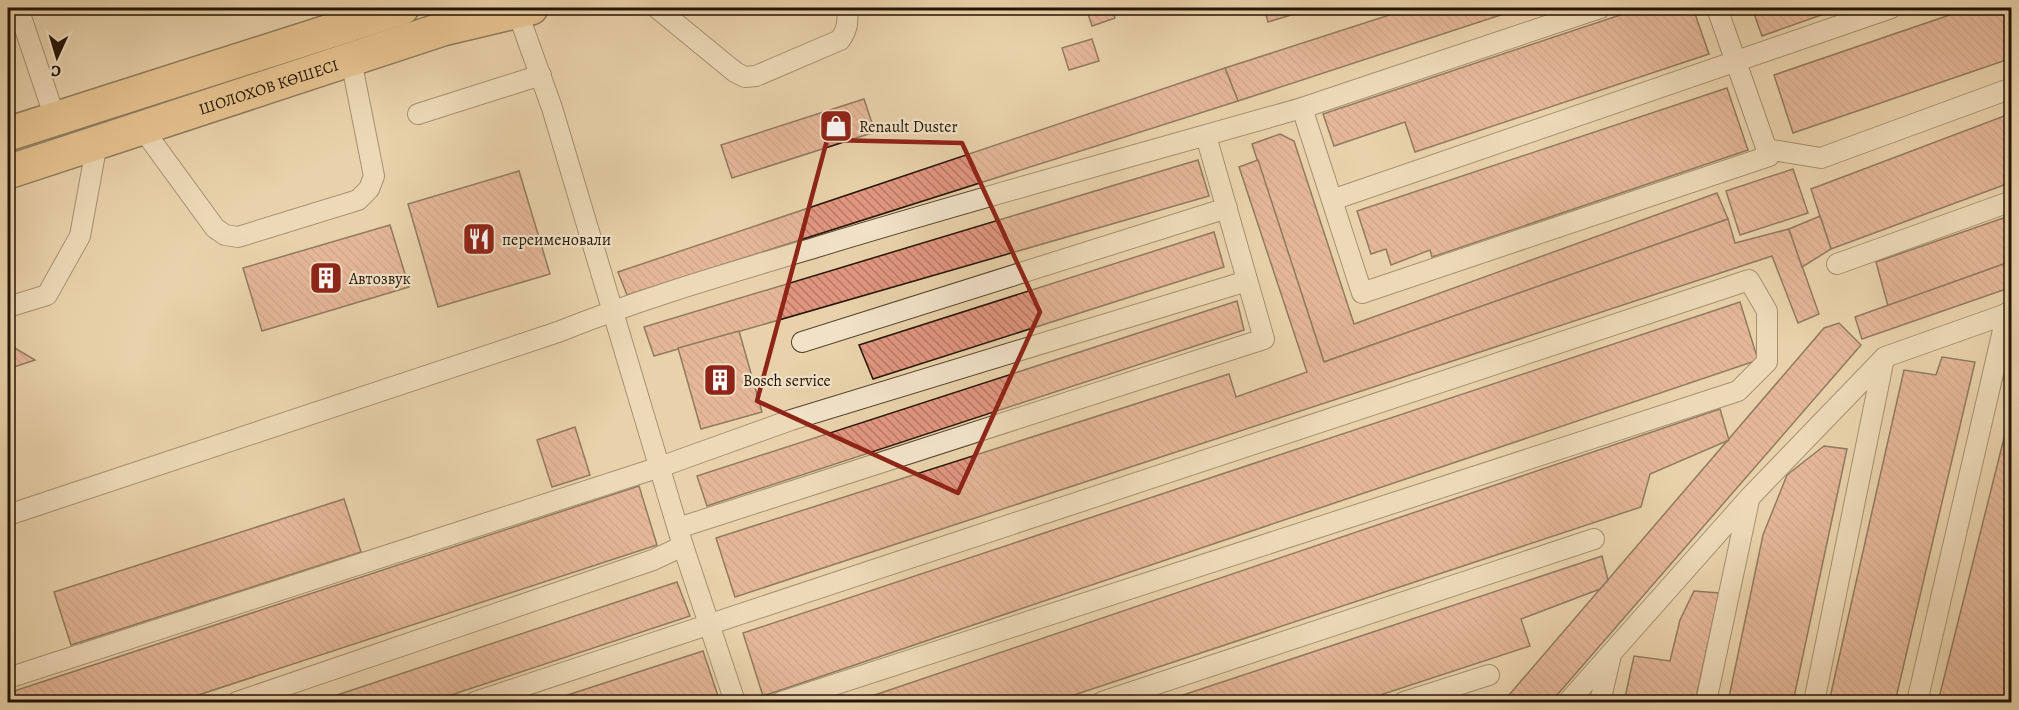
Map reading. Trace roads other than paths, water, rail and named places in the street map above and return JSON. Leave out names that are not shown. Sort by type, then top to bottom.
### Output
[{"type":"highway","points":[[8,134],[402,8]]},
{"type":"highway","name":"ШОЛОХОВ КӨШЕСІ","points":[[8,172],[460,24],[522,9]]},
{"type":"lane","points":[[18,8],[55,118]]},
{"type":"lane","points":[[657,8],[735,72],[745,77],[756,76],[840,40],[848,24],[847,8]]},
{"type":"lane","points":[[8,515],[558,332],[612,310],[874,230],[1302,108],[1600,8]]},
{"type":"lane","points":[[1302,108],[1362,293],[1769,156],[1717,8]]},
{"type":"lane","points":[[1332,200],[1891,8]]},
{"type":"lane","points":[[522,9],[708,626],[735,702]]},
{"type":"lane","points":[[142,128],[215,228],[225,235],[238,237],[358,200],[369,189],[374,176],[351,60]]},
{"type":"lane","points":[[418,114],[541,75]]},
{"type":"lane","points":[[1767,149],[1821,158],[2012,88]]},
{"type":"lane","points":[[237,702],[653,560],[681,537],[1264,339],[1206,135]]},
{"type":"lane","points":[[8,308],[47,295],[80,236],[97,143]]},
{"type":"lane","points":[[1837,264],[2012,201]]},
{"type":"lane","points":[[802,342],[1227,208]]},
{"type":"lane","points":[[475,702],[1749,280],[1767,311],[1767,362],[1738,391],[781,702]]},
{"type":"lane","points":[[8,678],[660,467],[791,420],[1247,281]]},
{"type":"lane","points":[[1568,702],[1749,498],[1885,357],[2009,313]]},
{"type":"lane","points":[[1917,702],[2009,313]]},
{"type":"lane","points":[[1814,702],[1885,357]]},
{"type":"lane","points":[[1706,702],[1749,498]]},
{"type":"lane","points":[[1102,702],[1594,539]]},
{"type":"lane","points":[[1600,702],[1611,654]]},
{"type":"lane","points":[[1404,702],[1489,675]]},
{"type":"place","name":"Renault Duster","points":[[836,126]]},
{"type":"place","name":"переименовали","points":[[479,239]]},
{"type":"place","name":"Автозвук","points":[[326,278]]},
{"type":"place","name":"Bosch service","points":[[720,380]]}]
